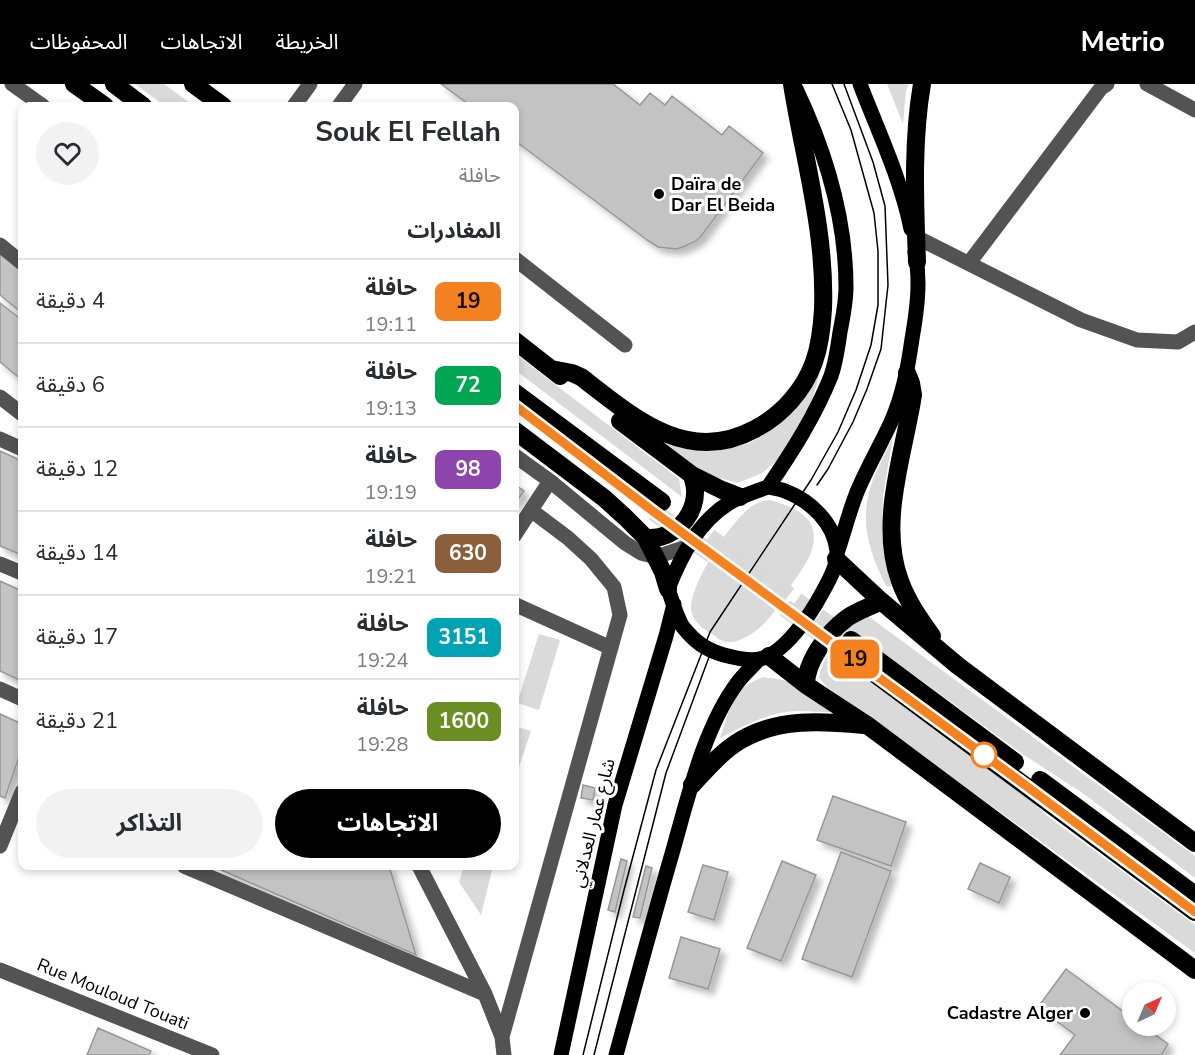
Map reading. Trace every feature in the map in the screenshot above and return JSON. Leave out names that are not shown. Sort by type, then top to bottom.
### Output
[{"type":"highway","points":[[74,84],[99,102]]},
{"type":"highway","points":[[114,84],[138,102]]},
{"type":"highway","points":[[193,84],[217,102]]},
{"type":"highway","points":[[551,369],[581,377],[647,426],[669,436],[687,440],[718,442],[743,436],[782,411],[806,379],[814,361],[822,330],[822,258],[818,224],[799,130],[793,84]]},
{"type":"highway","points":[[917,261],[916,147],[918,106],[922,84]]},
{"type":"highway","points":[[519,344],[692,475],[740,497]]},
{"type":"highway","points":[[907,373],[914,395],[893,498],[892,548],[899,579],[908,599],[935,640],[957,665]]},
{"type":"highway","points":[[519,396],[658,507],[519,409]]},
{"type":"highway","points":[[519,434],[604,498],[646,538],[671,596]]},
{"type":"highway","points":[[646,538],[661,537],[675,531],[686,520],[693,506],[695,491],[692,475]]},
{"type":"highway","points":[[837,556],[881,601],[957,665],[1195,843]]},
{"type":"highway","points":[[807,685],[806,678],[809,668],[820,646],[848,618],[881,601]]},
{"type":"highway","points":[[1195,895],[847,646],[1195,912]]},
{"type":"highway","points":[[764,657],[867,725],[1195,970]]},
{"type":"highway","points":[[692,785],[724,753],[739,741],[758,731],[808,722],[867,725]]},
{"type":"main road","points":[[768,487],[810,419],[831,375],[846,288],[840,226],[832,184],[813,128],[793,84]]},
{"type":"main road","points":[[616,1055],[692,785],[717,718],[738,682],[764,657],[787,641],[808,617],[829,580],[857,490],[891,423],[902,394],[918,304],[917,261],[908,214],[860,84]]},
{"type":"main road","points":[[764,657],[740,660],[711,652],[703,648],[682,626],[671,596],[677,567],[701,528],[713,515],[740,497],[768,487],[784,490],[799,498],[825,520],[833,533],[837,556]]},
{"type":"main road","name":"شارع عمار العدلاني","points":[[561,1055],[615,805],[666,636],[671,596]]},
{"type":"street","points":[[12,84],[37,102]]},
{"type":"street","points":[[297,102],[310,84]]},
{"type":"street","points":[[342,102],[355,84]]},
{"type":"street","points":[[969,263],[1101,88],[1107,84]]},
{"type":"street","points":[[1147,84],[1195,110]]},
{"type":"street","points":[[916,237],[1081,320],[1137,340],[1178,342],[1195,332]]},
{"type":"street","points":[[0,245],[18,260]]},
{"type":"street","points":[[519,262],[625,345]]},
{"type":"street","points":[[0,397],[18,411]]},
{"type":"street","points":[[0,439],[18,447]]},
{"type":"street","points":[[519,458],[625,543],[642,553],[656,557],[689,546]]},
{"type":"street","points":[[519,529],[550,482]]},
{"type":"street","points":[[502,1037],[620,615],[614,587],[591,559],[532,511]]},
{"type":"street","points":[[0,564],[18,571]]},
{"type":"street","points":[[519,606],[611,648]]},
{"type":"street","points":[[0,689],[18,697]]},
{"type":"street","points":[[0,846],[5,819],[18,801]]},
{"type":"street","points":[[193,870],[485,994]]},
{"type":"street","points":[[421,870],[485,994],[502,1037],[504,1055]]},
{"type":"street","name":"Rue Mouloud Touati","points":[[0,970],[212,1055]]},
{"type":"shaded area","points":[[135,84],[164,84],[189,102],[160,102]]},
{"type":"shaded area","points":[[887,84],[909,84],[906,91],[903,124]]},
{"type":"shaded area","points":[[827,346],[808,416],[785,454],[762,473],[738,483],[708,475],[664,443],[703,451],[750,443],[777,426],[801,401]]},
{"type":"shaded area","points":[[519,357],[679,479],[682,497],[519,373]]},
{"type":"shaded area","points":[[893,437],[883,496],[882,531],[884,552],[892,581],[891,587],[886,586],[876,565],[867,532],[866,509],[872,482]]},
{"type":"shaded area","points":[[770,500],[796,510],[807,518],[814,537],[811,552],[766,622],[742,639],[725,642],[704,629],[694,619],[691,610],[692,599],[705,568],[725,535],[747,510],[757,503]]},
{"type":"shaded area","points":[[868,616],[1195,856],[1195,878],[1084,794],[1021,753],[852,630],[833,653],[1021,790],[1046,815],[1195,925],[1195,953],[827,687],[819,678],[831,648],[850,623]]},
{"type":"shaded area","points":[[539,634],[560,640],[539,710],[519,704],[519,697]]},
{"type":"shaded area","points":[[763,677],[783,680],[804,689],[836,712],[791,711],[780,713],[760,719],[720,738],[734,700],[750,683]]},
{"type":"shaded area","points":[[519,727],[531,731],[519,767]]},
{"type":"shaded area","points":[[463,870],[492,870],[481,915],[459,882]]},
{"type":"building","name":"Daïra de Dar El Beida","points":[[441,84],[613,84],[640,105],[650,93],[665,105],[672,96],[722,135],[729,126],[763,153],[696,241],[676,249],[658,247],[519,144],[519,102],[466,102]]},
{"type":"building","points":[[0,252],[18,267],[18,310],[0,295]]},
{"type":"building","points":[[0,303],[18,317],[18,377],[0,362]]},
{"type":"building","points":[[0,451],[18,459],[18,553],[0,546]]},
{"type":"building","points":[[519,488],[524,491],[519,498]]},
{"type":"building","points":[[0,581],[18,589],[18,679],[0,671]]},
{"type":"building","points":[[0,714],[18,722],[18,760],[5,798],[0,796]]},
{"type":"building","points":[[583,785],[595,788],[593,800],[581,798]]},
{"type":"building","points":[[833,796],[906,822],[891,866],[817,840]]},
{"type":"building","points":[[841,852],[891,871],[852,977],[802,959]]},
{"type":"building","points":[[621,859],[627,861],[615,912],[608,910]]},
{"type":"building","points":[[782,861],[816,875],[781,961],[747,948]]},
{"type":"building","points":[[980,863],[1010,877],[999,903],[968,889]]},
{"type":"building","points":[[703,865],[728,872],[714,920],[688,912]]},
{"type":"building","points":[[646,866],[652,868],[640,918],[633,917]]},
{"type":"building","points":[[221,870],[390,870],[416,955]]},
{"type":"building","points":[[681,937],[720,949],[708,989],[669,978]]},
{"type":"building","name":"Cadastre Alger","points":[[1066,969],[1122,1011],[1122,1036],[1157,1036],[1168,1044],[1161,1055],[1060,1055],[1075,1035],[1038,1007]]},
{"type":"building","points":[[98,1028],[151,1051],[149,1055],[87,1055]]},
{"type":"tunnel","points":[[654,512],[844,651]]},
{"type":"tunnel","points":[[709,537],[847,638]]},
{"type":"tram line","points":[[583,1055],[656,770],[710,632],[811,480],[838,432],[856,390],[871,345],[878,305],[878,251],[874,213],[851,130],[832,84]]},
{"type":"tram line","points":[[817,485],[853,422],[867,389],[881,349],[888,285],[885,206],[873,162],[844,84]]},
{"type":"tram line","points":[[594,1055],[666,773],[712,649]]},
{"type":"bus line","name":"19","points":[[519,409],[654,512],[1195,912]]},
{"type":"place","name":"Daïra de Dar El Beida","points":[[659,194]]},
{"type":"place","name":"Cadastre Alger","points":[[1085,1013]]}]
